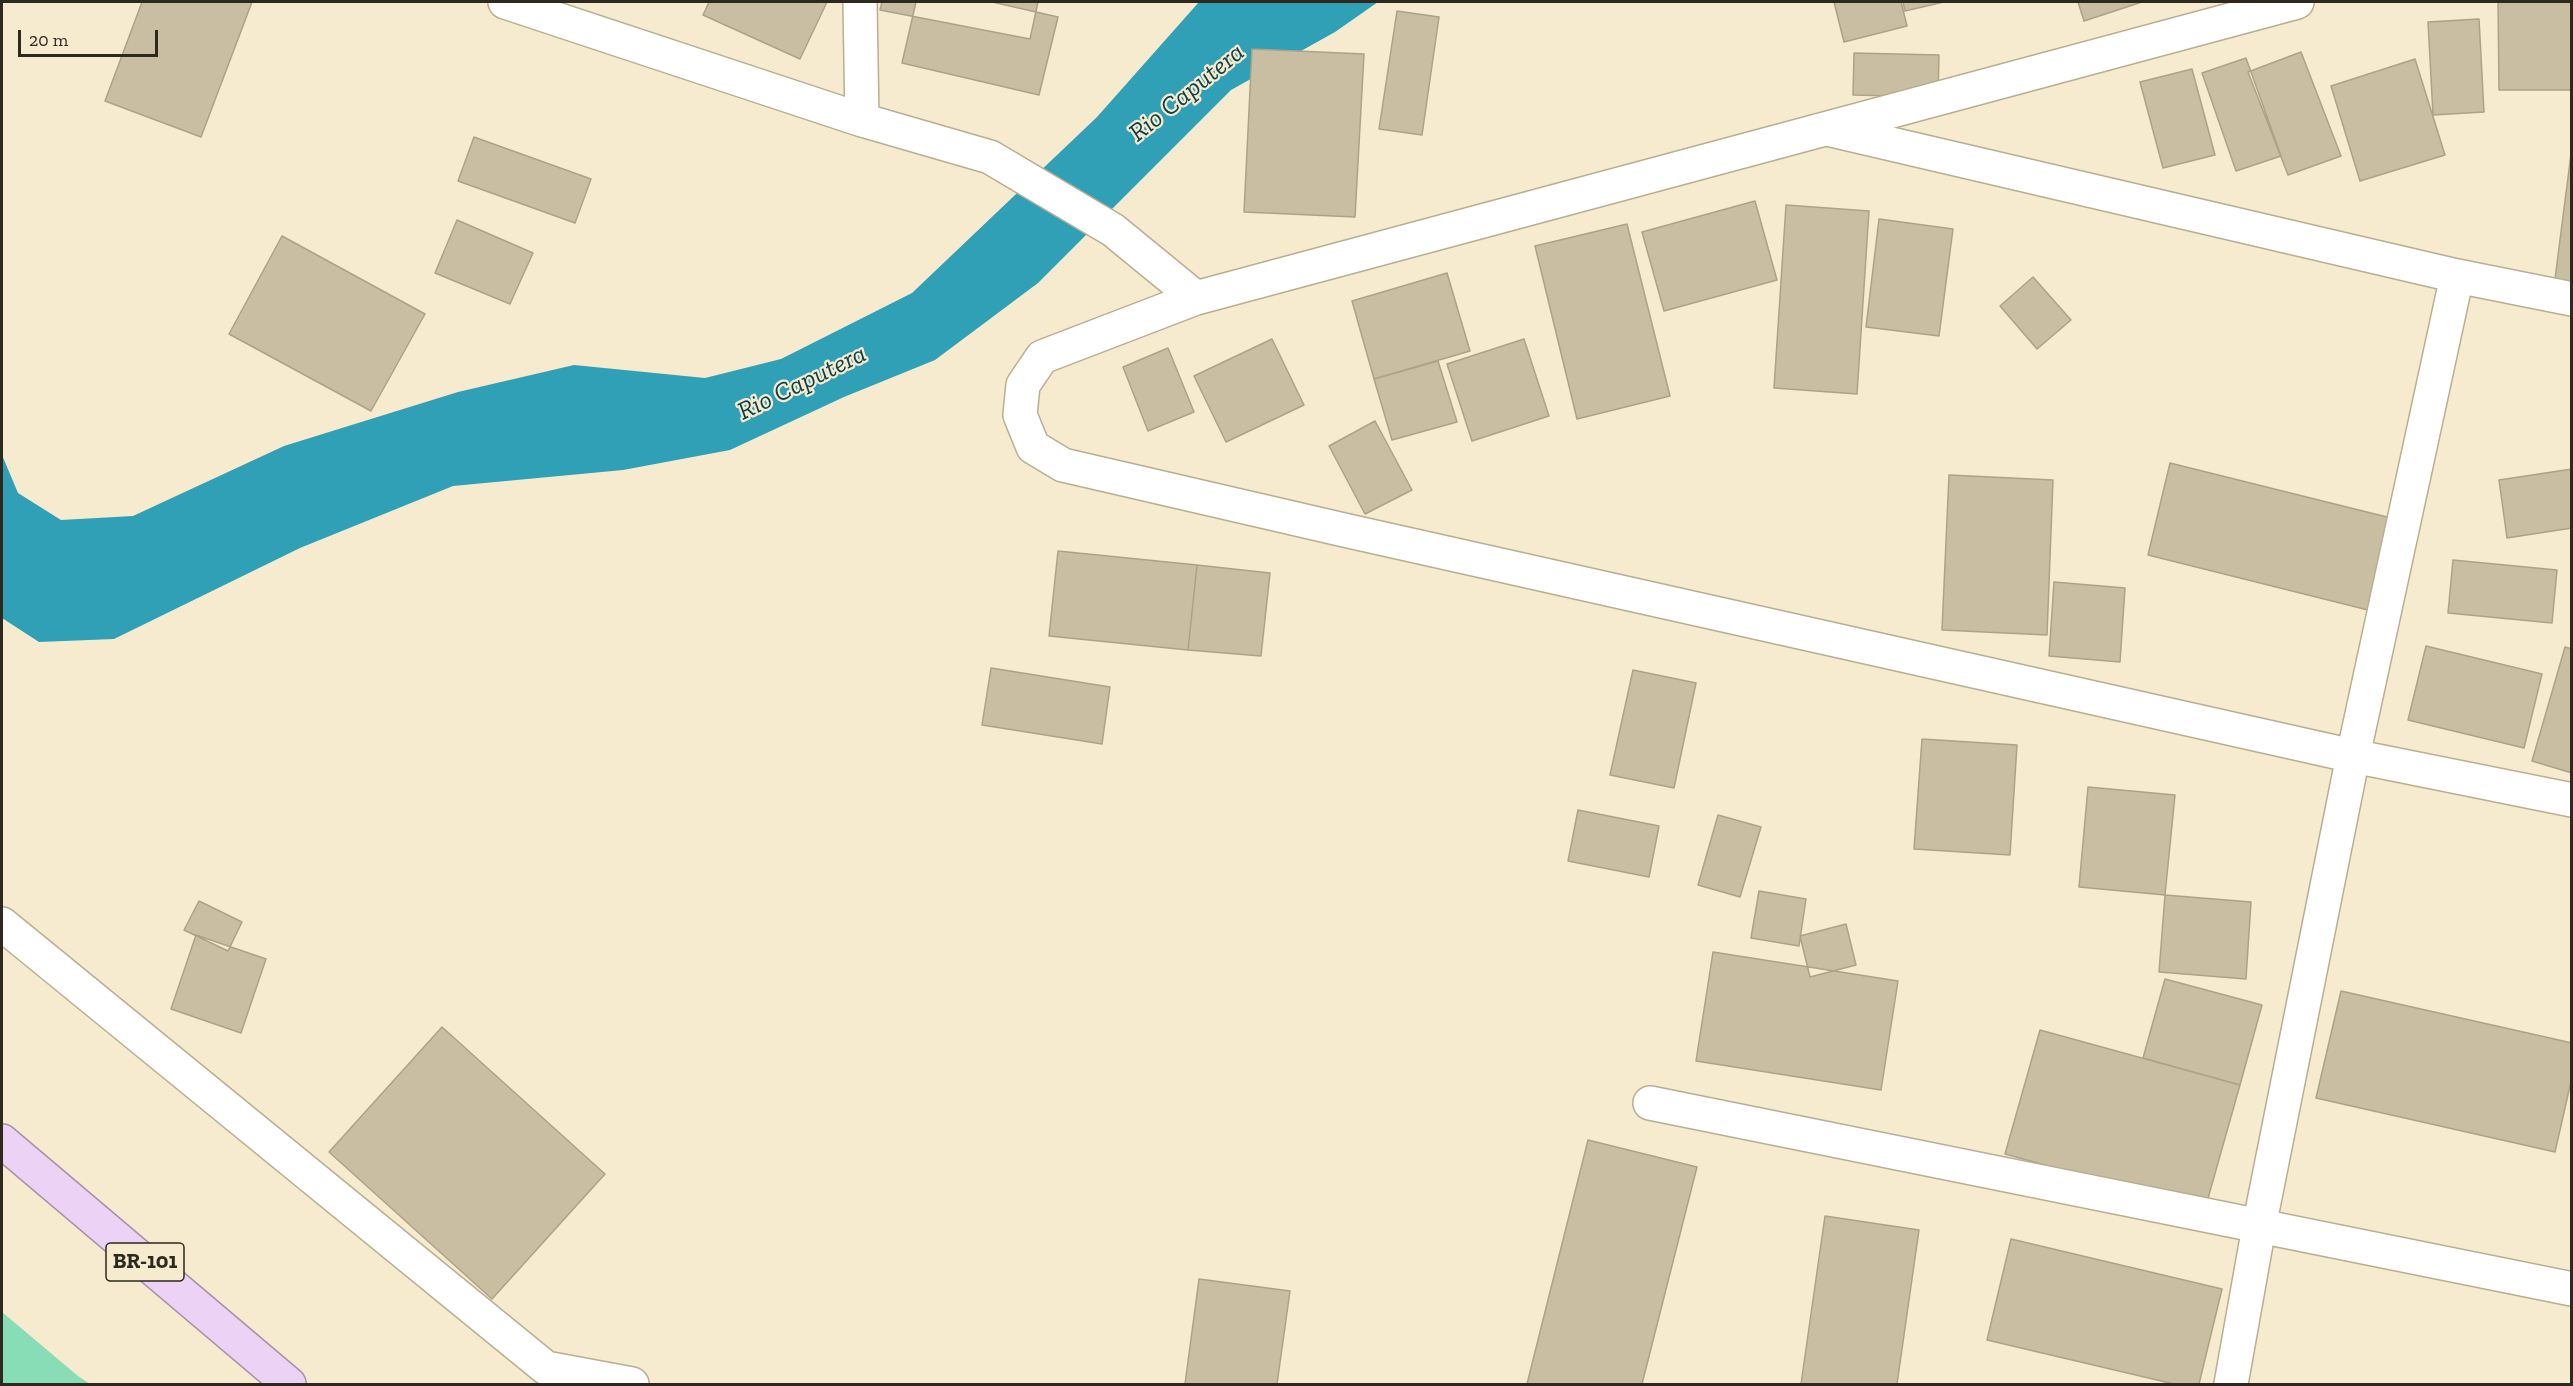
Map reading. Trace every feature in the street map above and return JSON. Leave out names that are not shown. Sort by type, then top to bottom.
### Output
[{"type":"highway","name":"BR-101","points":[[2,1141],[289,1384]]},
{"type":"street","points":[[505,2],[862,120],[990,157],[1113,230],[1196,298]]},
{"type":"street","points":[[860,2],[862,120]]},
{"type":"street","points":[[2297,2],[1196,298],[1042,357],[1023,385],[1020,415],[1033,447],[1063,465],[2353,756],[2571,800]]},
{"type":"street","points":[[1822,128],[2457,276],[2571,299]]},
{"type":"street","points":[[2231,1384],[2259,1227],[2353,756],[2457,276]]},
{"type":"street","points":[[2,924],[546,1368],[632,1384]]},
{"type":"street","points":[[1650,1103],[2571,1288]]},
{"type":"green space","points":[[2,1312],[78,1376],[90,1384],[2,1384]]},
{"type":"water","name":"Rio Caputera","points":[[1199,2],[1378,2],[1335,32],[1231,90],[1038,283],[935,360],[844,397],[730,450],[623,470],[453,486],[300,548],[114,639],[39,642],[2,618],[2,455],[18,493],[61,520],[133,516],[284,446],[458,392],[574,365],[705,378],[781,359],[912,293],[1097,117]]},
{"type":"building","points":[[142,2],[252,2],[201,137],[105,101]]},
{"type":"building","points":[[709,2],[827,2],[800,59],[703,15]]},
{"type":"building","points":[[882,2],[1038,2],[1030,39],[880,10]]},
{"type":"building","points":[[916,2],[992,2],[1058,17],[1039,95],[902,63]]},
{"type":"building","points":[[1834,2],[1901,2],[1907,26],[1844,42]]},
{"type":"building","points":[[1903,2],[1944,2],[1905,11]]},
{"type":"building","points":[[2078,2],[2142,2],[2084,21]]},
{"type":"building","points":[[2498,2],[2572,2],[2572,90],[2499,90]]},
{"type":"building","points":[[1397,11],[1439,17],[1422,135],[1379,129]]},
{"type":"building","points":[[2479,19],[2484,112],[2433,115],[2428,22]]},
{"type":"building","points":[[1252,49],[1364,54],[1355,217],[1244,212]]},
{"type":"building","points":[[2301,52],[2341,156],[2288,175],[2248,72]]},
{"type":"building","points":[[1854,53],[1939,55],[1938,97],[1853,95]]},
{"type":"building","points":[[2246,58],[2281,156],[2236,171],[2202,73]]},
{"type":"building","points":[[2415,59],[2445,155],[2360,181],[2331,86]]},
{"type":"building","points":[[2192,69],[2215,155],[2163,168],[2140,82]]},
{"type":"building","points":[[474,137],[591,179],[575,223],[458,181]]},
{"type":"building","points":[[2572,154],[2572,281],[2555,279]]},
{"type":"building","points":[[1755,201],[1777,280],[1664,311],[1642,232]]},
{"type":"building","points":[[1786,205],[1869,211],[1857,394],[1774,388]]},
{"type":"building","points":[[1879,219],[1953,229],[1939,336],[1866,327]]},
{"type":"building","points":[[457,220],[533,253],[510,304],[435,273]]},
{"type":"building","points":[[1627,224],[1670,396],[1577,419],[1535,246]]},
{"type":"building","points":[[282,236],[425,314],[371,411],[229,334]]},
{"type":"building","points":[[1447,273],[1470,351],[1374,379],[1352,301]]},
{"type":"building","points":[[2033,277],[2071,320],[2037,349],[2000,306]]},
{"type":"building","points":[[1272,339],[1304,405],[1226,442],[1194,376]]},
{"type":"building","points":[[1524,339],[1549,416],[1472,441],[1447,364]]},
{"type":"building","points":[[1168,348],[1194,412],[1148,431],[1123,367]]},
{"type":"building","points":[[1438,361],[1457,422],[1392,440],[1374,379]]},
{"type":"building","points":[[1375,421],[1412,490],[1365,514],[1329,446]]},
{"type":"building","points":[[2170,463],[2399,520],[2376,612],[2148,555]]},
{"type":"building","points":[[2572,469],[2572,528],[2507,538],[2499,480]]},
{"type":"building","points":[[1949,475],[2053,480],[2047,635],[1942,630]]},
{"type":"building","points":[[1058,551],[1197,565],[1188,650],[1049,636]]},
{"type":"building","points":[[2453,560],[2557,570],[2552,623],[2448,613]]},
{"type":"building","points":[[1197,565],[1270,573],[1261,656],[1188,650]]},
{"type":"building","points":[[2054,582],[2125,588],[2120,662],[2049,656]]},
{"type":"building","points":[[2426,646],[2542,674],[2524,748],[2408,720]]},
{"type":"building","points":[[2565,647],[2572,649],[2572,773],[2532,761]]},
{"type":"building","points":[[991,668],[1110,687],[1102,744],[982,725]]},
{"type":"building","points":[[1633,670],[1696,683],[1674,788],[1610,775]]},
{"type":"building","points":[[1922,739],[2017,745],[2010,855],[1914,849]]},
{"type":"building","points":[[2088,787],[2175,795],[2165,895],[2079,887]]},
{"type":"building","points":[[1578,810],[1659,826],[1649,877],[1568,861]]},
{"type":"building","points":[[1718,815],[1761,827],[1740,897],[1698,885]]},
{"type":"building","points":[[1759,891],[1806,899],[1799,946],[1751,938]]},
{"type":"building","points":[[2165,895],[2251,902],[2246,979],[2159,972]]},
{"type":"building","points":[[199,901],[242,922],[228,951],[184,930]]},
{"type":"building","points":[[1846,924],[1856,965],[1810,977],[1800,936]]},
{"type":"building","points":[[196,935],[266,959],[241,1033],[171,1009]]},
{"type":"building","points":[[1713,952],[1898,981],[1881,1090],[1696,1061]]},
{"type":"building","points":[[2165,979],[2262,1005],[2240,1085],[2143,1058]]},
{"type":"building","points":[[2341,991],[2572,1043],[2572,1077],[2555,1152],[2316,1098]]},
{"type":"building","points":[[442,1027],[605,1174],[492,1299],[329,1152]]},
{"type":"building","points":[[2040,1030],[2240,1085],[2205,1209],[2005,1154]]},
{"type":"building","points":[[1588,1140],[1697,1167],[1642,1384],[1527,1384]]},
{"type":"building","points":[[1825,1216],[1919,1230],[1897,1384],[1801,1384]]},
{"type":"building","points":[[2011,1239],[2222,1289],[2199,1384],[2174,1384],[1987,1340]]},
{"type":"building","points":[[1199,1279],[1290,1291],[1277,1384],[1185,1384]]}]
